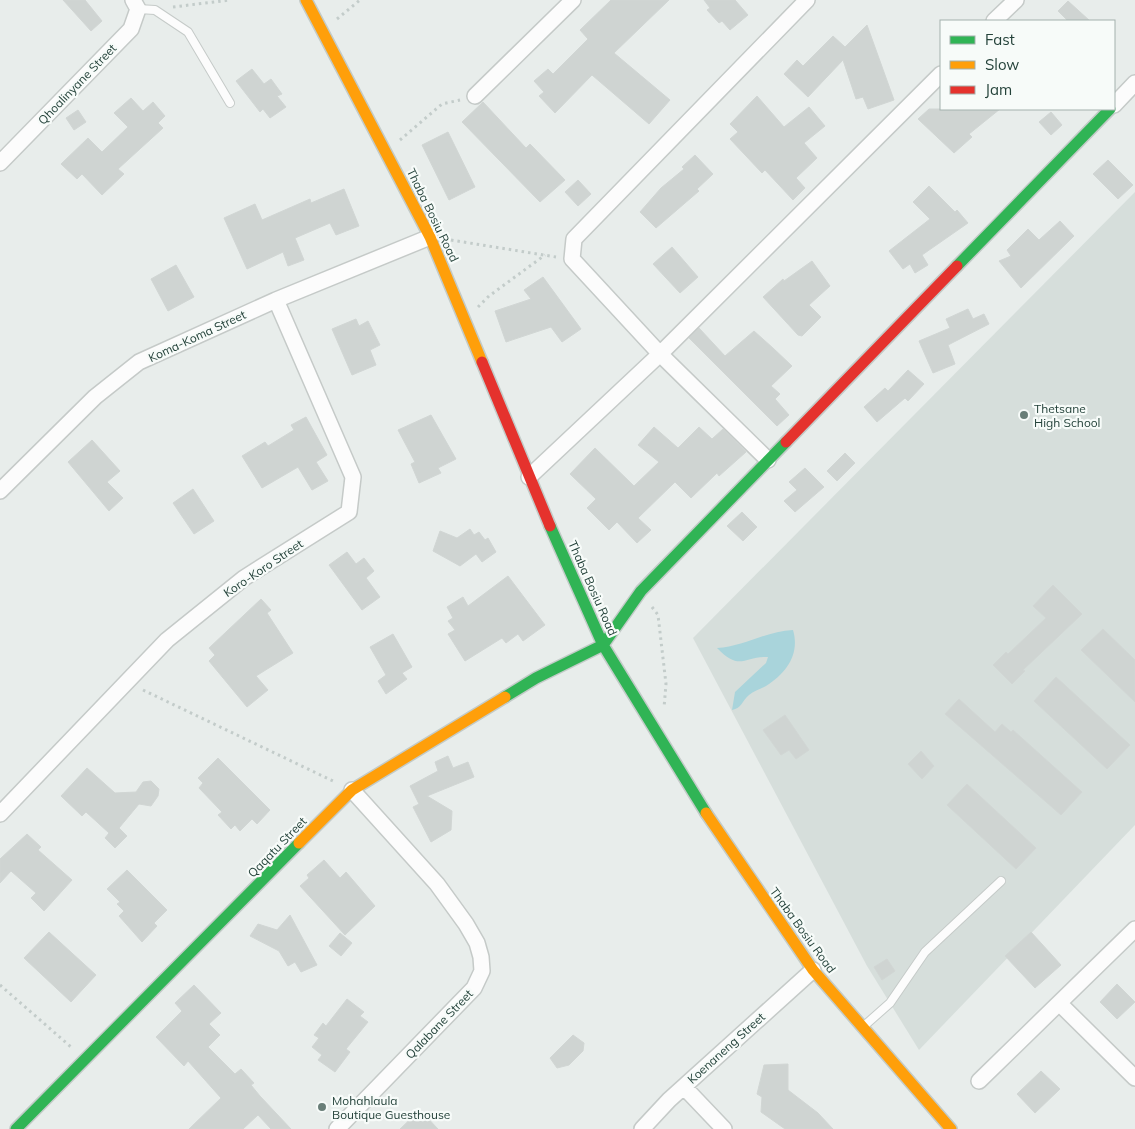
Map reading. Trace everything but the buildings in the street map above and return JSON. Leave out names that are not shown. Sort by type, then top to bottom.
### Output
[{"type":"street","name":"Thaba Bosiu Road","points":[[306,0],[324,30],[430,236],[529,477],[603,645],[665,749],[733,854],[813,970],[952,1129]]},
{"type":"street","points":[[475,96],[573,0]]},
{"type":"street","points":[[768,460],[660,354],[572,259],[574,239],[807,0]]},
{"type":"street","points":[[995,20],[1016,0]]},
{"type":"street","name":"Qhoalinyane Street","points":[[0,163],[131,29],[136,5]]},
{"type":"street","points":[[529,477],[660,354],[940,75]]},
{"type":"street","points":[[1115,104],[1135,84]]},
{"type":"street","points":[[603,645],[641,591],[1109,110]]},
{"type":"street","name":"Koma-Koma Street","points":[[0,491],[95,397],[139,362],[276,300],[430,236]]},
{"type":"street","name":"Koro-Koro Street","points":[[0,814],[168,640],[244,578],[349,512],[354,477],[276,300]]},
{"type":"street","name":"Qaqatu Street","points":[[16,1129],[352,790],[536,678],[603,645]]},
{"type":"street","name":"Qalabane Street","points":[[337,1129],[474,988],[482,970],[477,942],[466,924],[437,884],[352,790]]},
{"type":"street","points":[[979,1082],[1135,929]]},
{"type":"street","name":"Koenaneng Street","points":[[642,1129],[684,1087],[813,970]]},
{"type":"street","points":[[1059,1004],[1135,1078]]},
{"type":"street","points":[[684,1087],[724,1129]]},
{"type":"lane","points":[[136,5],[155,10],[188,32],[230,103]]},
{"type":"lane","points":[[863,1028],[890,1003],[925,952],[1001,881]]},
{"type":"path","points":[[155,10],[230,0]]},
{"type":"path","points":[[324,30],[360,0]]},
{"type":"path","points":[[386,151],[442,104],[475,96]]},
{"type":"path","points":[[430,236],[572,259]]},
{"type":"path","points":[[466,320],[489,296],[545,256]]},
{"type":"path","points":[[641,591],[658,615],[666,684],[664,710]]},
{"type":"path","points":[[127,682],[352,790]]},
{"type":"path","points":[[0,985],[86,1060]]},
{"type":"shaded area","name":"Thetsane High School","points":[[1135,192],[1135,825],[919,1050],[867,966],[693,638]]},
{"type":"water","points":[[793,630],[795,647],[786,669],[773,681],[751,694],[740,706],[732,710],[735,692],[766,663],[768,657],[737,661],[731,659],[717,648],[736,645],[773,633]]},
{"type":"traffic: fast","points":[[957,266],[1109,110]]},
{"type":"traffic: fast","points":[[505,697],[536,678],[603,645],[641,591],[786,442]]},
{"type":"traffic: fast","points":[[550,526],[603,645],[706,813]]},
{"type":"traffic: fast","points":[[16,1129],[299,843]]},
{"type":"traffic: slow","points":[[306,0],[430,237],[482,362]]},
{"type":"traffic: slow","points":[[299,843],[352,790],[505,697]]},
{"type":"traffic: slow","points":[[706,813],[813,970],[951,1129]]},
{"type":"traffic: jam","points":[[786,442],[957,266]]},
{"type":"traffic: jam","points":[[482,362],[550,526]]},
{"type":"place","name":"Thetsane High School","points":[[1024,415]]},
{"type":"place","name":"Mohahlaula Boutique Guesthouse","points":[[322,1107]]}]
